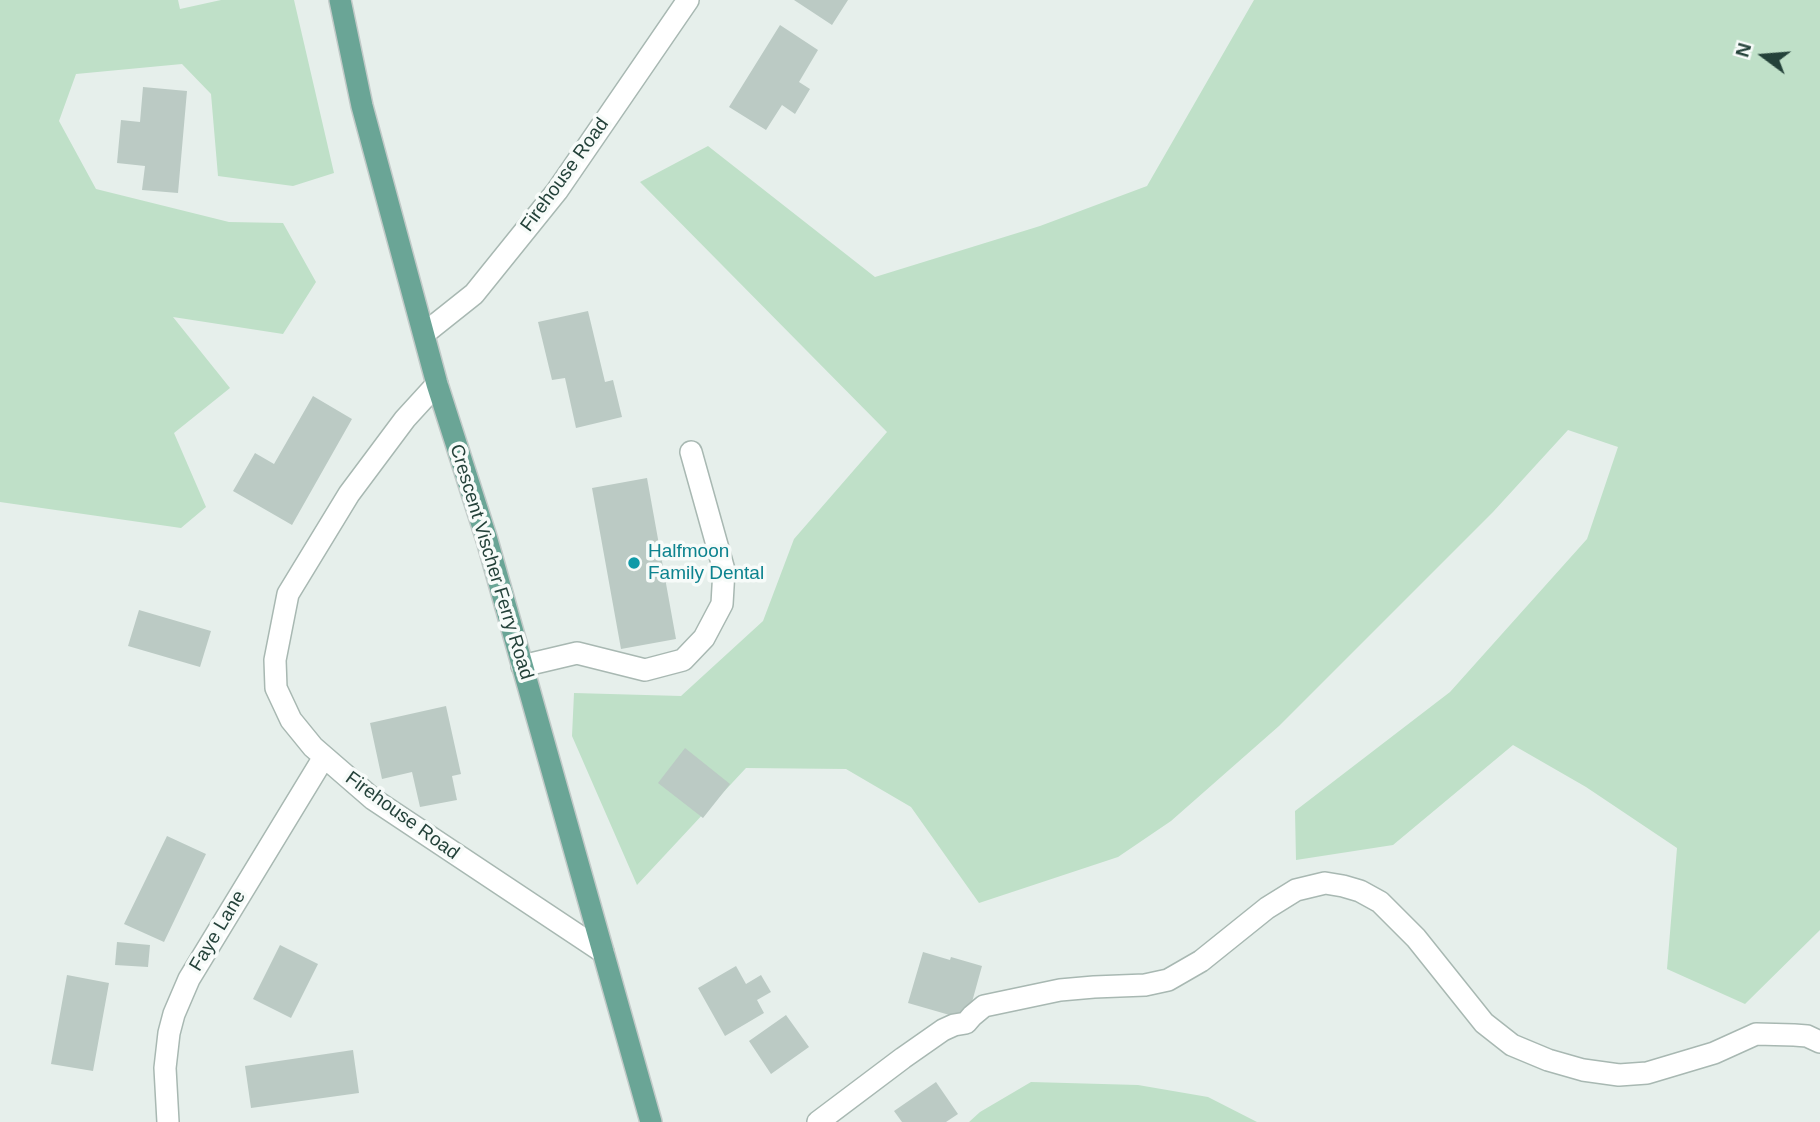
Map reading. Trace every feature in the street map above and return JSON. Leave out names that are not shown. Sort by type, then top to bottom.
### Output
[{"type":"main road","name":"Crescent Vischer Ferry Road","points":[[340,0],[362,106],[438,384],[487,540],[651,1122]]},
{"type":"street","name":"Firehouse Road","points":[[425,333],[474,294],[557,191],[688,0]]},
{"type":"street","name":"Firehouse Road","points":[[438,384],[405,419],[349,494],[288,594],[275,660],[276,688],[291,720],[313,747],[373,799],[603,952]]},
{"type":"street","points":[[523,666],[577,653],[645,670],[683,660],[704,638],[722,604],[724,569],[691,452]]},
{"type":"street","name":"Faye Lane","points":[[168,1122],[165,1068],[174,1014],[189,979],[324,757]]},
{"type":"street","points":[[818,1122],[943,1030],[966,1023],[984,1006],[1060,990],[1145,985],[1168,980],[1201,961],[1266,908],[1296,890],[1325,883],[1360,891],[1380,902],[1416,938],[1483,1023],[1512,1045],[1548,1060],[1583,1070],[1619,1075],[1647,1073],[1714,1054],[1756,1034],[1807,1036],[1820,1042]]},
{"type":"green space","points":[[0,0],[178,0],[180,9],[221,0],[294,0],[334,173],[293,186],[218,176],[211,94],[182,64],[76,74],[59,121],[96,189],[229,222],[283,223],[316,282],[283,334],[173,317],[230,388],[174,433],[206,507],[181,528],[0,502]]},
{"type":"green space","points":[[1254,0],[1820,0],[1820,930],[1745,1004],[1667,969],[1677,848],[1586,787],[1513,745],[1393,845],[1296,860],[1295,811],[1450,692],[1587,539],[1618,447],[1568,430],[1493,512],[1279,726],[1171,821],[1118,857],[979,903],[911,807],[846,769],[746,768],[637,885],[572,736],[574,693],[681,696],[763,621],[794,539],[887,432],[640,182],[708,146],[875,277],[1040,226],[1147,186]]},
{"type":"green space","points":[[1031,1082],[1138,1085],[1208,1097],[1257,1122],[969,1122],[980,1112]]},
{"type":"building","points":[[794,0],[848,0],[832,25]]},
{"type":"building","points":[[780,25],[818,50],[799,82],[810,89],[795,114],[782,105],[766,130],[729,107]]},
{"type":"building","points":[[143,87],[187,91],[178,193],[142,190],[145,166],[117,163],[121,120],[140,122]]},
{"type":"building","points":[[588,311],[605,382],[613,380],[622,417],[576,428],[565,378],[552,380],[538,322]]},
{"type":"building","points":[[313,396],[352,419],[292,525],[233,491],[255,453],[274,464]]},
{"type":"building","name":"Halfmoon Family Dental","points":[[647,478],[676,639],[621,649],[592,488]]},
{"type":"building","points":[[139,610],[211,631],[200,667],[128,646]]},
{"type":"building","points":[[446,706],[461,774],[452,776],[457,800],[420,807],[412,772],[382,779],[370,723]]},
{"type":"building","points":[[685,748],[730,784],[703,818],[658,783]]},
{"type":"building","points":[[167,836],[206,854],[164,942],[124,924]]},
{"type":"building","points":[[117,942],[150,945],[148,967],[115,965]]},
{"type":"building","points":[[280,945],[318,964],[291,1018],[253,999]]},
{"type":"building","points":[[923,952],[982,966],[967,1020],[908,1003]]},
{"type":"building","points":[[736,966],[746,984],[761,975],[771,992],[757,1000],[764,1013],[725,1036],[698,988]]},
{"type":"building","points":[[67,975],[109,983],[93,1071],[51,1064]]},
{"type":"building","points":[[786,1015],[809,1047],[771,1074],[749,1041]]},
{"type":"building","points":[[353,1050],[359,1093],[251,1108],[245,1066]]},
{"type":"building","points":[[936,1082],[958,1114],[946,1122],[902,1122],[894,1111]]},
{"type":"place","name":"Halfmoon Family Dental","points":[[634,563]]}]
